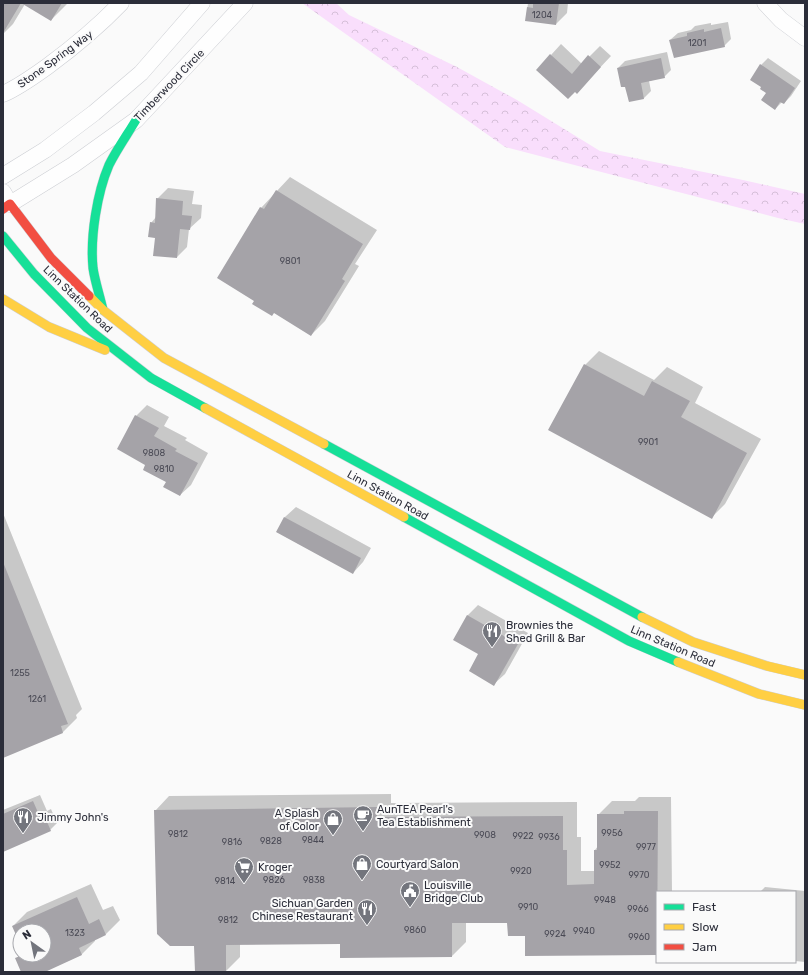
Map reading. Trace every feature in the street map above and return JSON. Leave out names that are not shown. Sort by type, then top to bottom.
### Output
[{"type":"street","name":"Stone Spring Way","points":[[3,94],[37,74],[80,42],[121,3]]},
{"type":"street","points":[[3,176],[46,150],[94,113],[141,73],[202,3]]},
{"type":"street","name":"Timberwood Circle","points":[[5,202],[73,164],[136,120],[245,3]]},
{"type":"street","points":[[765,3],[781,20],[805,38]]},
{"type":"street","points":[[103,310],[93,266],[94,238],[99,202],[107,171],[120,145],[136,120]]},
{"type":"street","name":"Linn Station Road","points":[[5,202],[51,258],[103,310],[164,358],[643,617],[693,642],[767,666],[805,675]]},
{"type":"street","name":"Linn Station Road","points":[[3,236],[34,274],[87,328],[151,378],[629,641],[684,665],[759,694],[805,705]]},
{"type":"street","points":[[3,299],[49,326],[81,341],[121,356]]},
{"type":"green space","points":[[302,3],[336,3],[349,15],[457,67],[517,100],[600,151],[805,194],[805,224],[505,147]]},
{"type":"building","points":[[3,3],[21,3],[3,33]]},
{"type":"building","points":[[21,3],[62,3],[51,21]]},
{"type":"building","points":[[533,3],[559,3],[556,25],[525,21],[527,7],[533,8]]},
{"type":"building","points":[[721,28],[725,47],[674,58],[669,40],[687,36],[687,33],[704,29],[704,32]]},
{"type":"building","points":[[550,54],[572,74],[588,55],[601,67],[577,94],[575,92],[568,99],[536,70]]},
{"type":"building","points":[[661,58],[665,78],[641,83],[644,99],[629,102],[625,87],[621,87],[617,68]]},
{"type":"building","points":[[760,64],[795,88],[784,104],[780,102],[775,110],[761,100],[766,93],[760,89],[761,87],[750,80]]},
{"type":"building","points":[[276,190],[363,244],[342,279],[345,281],[311,336],[274,313],[272,316],[252,304],[254,301],[217,278],[260,207],[264,209]]},
{"type":"building","points":[[156,198],[183,201],[182,215],[192,216],[190,230],[180,229],[177,258],[153,256],[155,238],[148,237],[150,222],[155,223]]},
{"type":"building","points":[[584,364],[644,396],[652,381],[690,401],[681,417],[747,453],[712,519],[548,430]]},
{"type":"building","points":[[135,415],[159,428],[154,436],[177,449],[175,451],[198,463],[180,496],[163,487],[166,482],[143,470],[145,465],[117,449]]},
{"type":"building","points":[[284,517],[361,558],[353,574],[276,532]]},
{"type":"building","points":[[3,562],[68,724],[61,726],[63,733],[3,758]]},
{"type":"building","name":"Brownies the Shed Grill & Bar","points":[[467,615],[518,644],[494,686],[469,671],[478,654],[453,640]]},
{"type":"building","points":[[33,801],[40,817],[44,815],[51,831],[3,852],[3,814]]},
{"type":"building","points":[[377,807],[377,817],[563,816],[563,850],[567,850],[567,885],[594,884],[594,850],[597,850],[597,814],[624,814],[624,811],[658,811],[656,955],[525,956],[525,936],[508,936],[507,923],[452,923],[452,957],[340,958],[340,944],[226,945],[226,972],[195,972],[194,946],[170,946],[157,934],[154,810]]},
{"type":"building","points":[[77,897],[89,924],[99,919],[106,935],[79,948],[82,955],[45,972],[21,972],[17,963],[52,963],[52,923],[19,923]]},
{"type":"traffic: fast","points":[[103,310],[93,268],[92,256],[95,215],[101,189],[109,165],[136,120]]},
{"type":"traffic: fast","points":[[3,236],[34,274],[87,328],[151,378],[205,408]]},
{"type":"traffic: fast","points":[[324,444],[642,617]]},
{"type":"traffic: fast","points":[[404,517],[629,641],[678,662]]},
{"type":"traffic: slow","points":[[89,296],[103,310],[164,358],[324,444]]},
{"type":"traffic: slow","points":[[3,299],[49,327],[105,350]]},
{"type":"traffic: slow","points":[[205,408],[404,517]]},
{"type":"traffic: slow","points":[[642,617],[693,642],[767,666],[805,675]]},
{"type":"traffic: slow","points":[[678,662],[759,694],[805,705]]},
{"type":"traffic: jam","points":[[3,209],[10,204],[51,258],[89,296]]},
{"type":"place","name":"Brownies the Shed Grill & Bar","points":[[492,648]]},
{"type":"place","name":"AunTEA Pearl's Tea Establishment","points":[[363,832]]},
{"type":"place","name":"Jimmy John's","points":[[23,834]]},
{"type":"place","name":"A Splash of Color","points":[[333,836]]},
{"type":"place","name":"Courtyard Salon","points":[[362,881]]},
{"type":"place","name":"Kroger","points":[[244,884]]},
{"type":"place","name":"Louisville Bridge Club","points":[[410,908]]},
{"type":"place","name":"Sichuan Garden Chinese Restaurant","points":[[367,926]]}]
